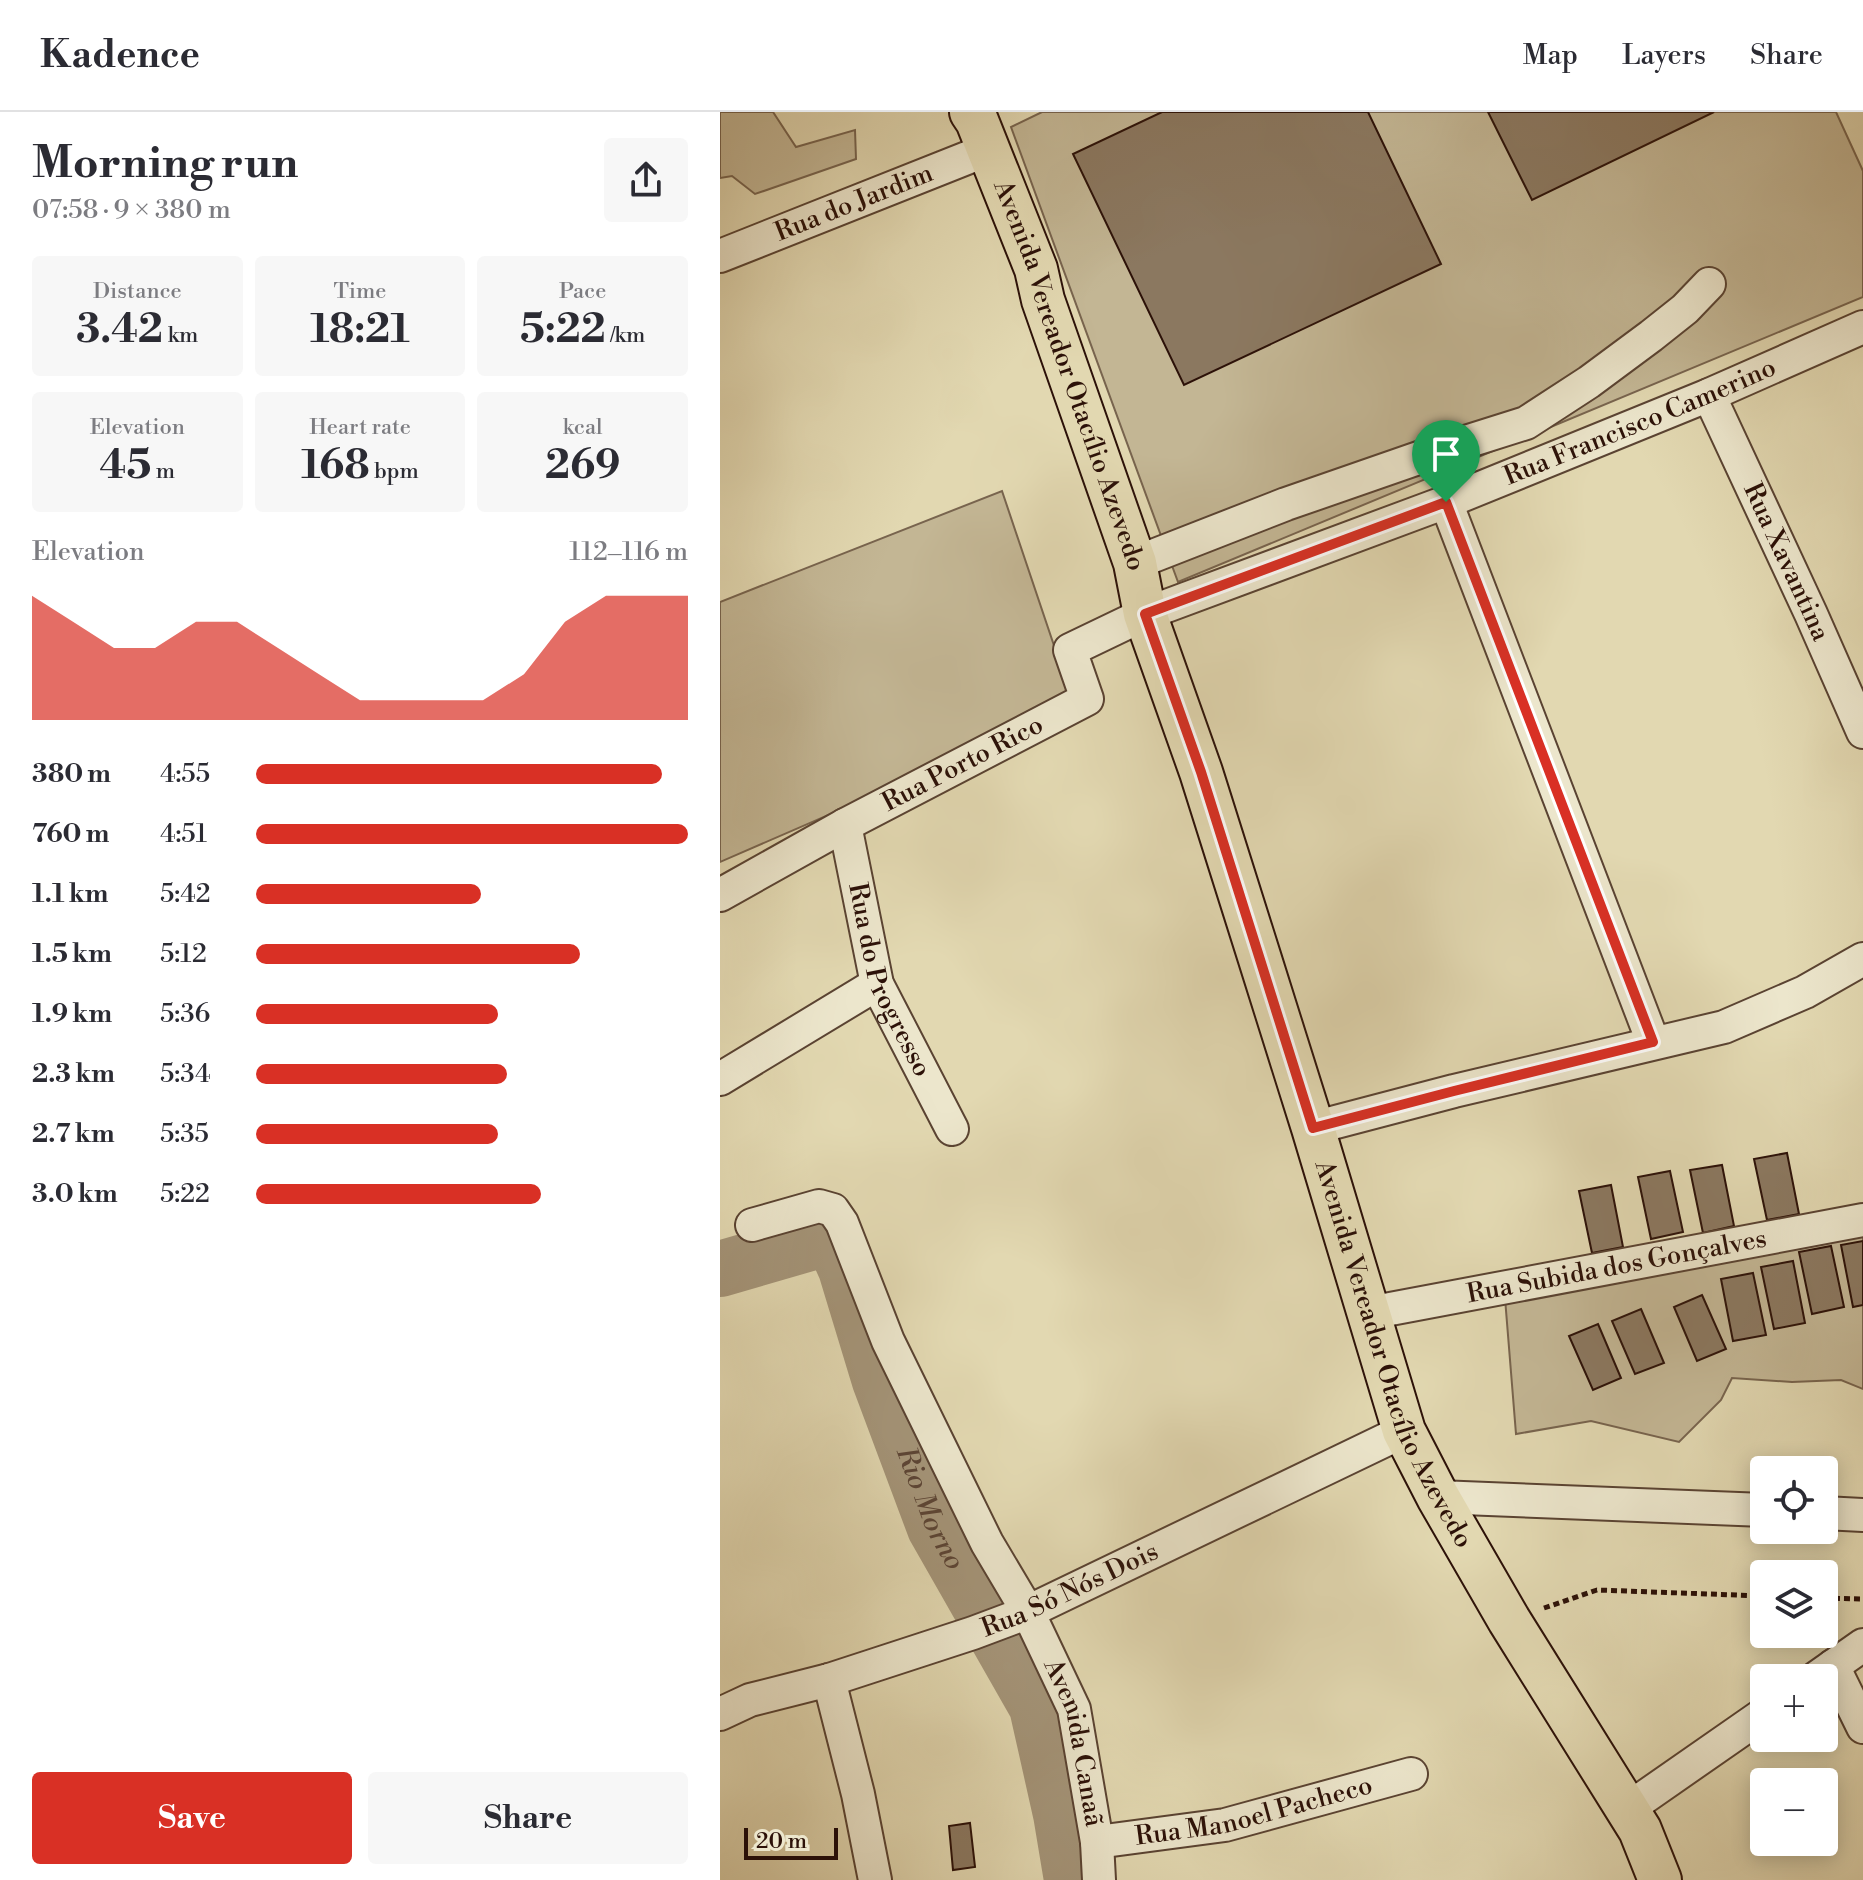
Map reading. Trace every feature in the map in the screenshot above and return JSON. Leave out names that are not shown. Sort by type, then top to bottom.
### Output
[{"type":"main road","name":"Avenida Vereador Otacílio Azevedo","points":[[983,124],[1036,269],[1043,300],[1135,563],[1145,614],[1201,772],[1404,1431],[1509,1620],[1640,1830],[1660,1880]]},
{"type":"street","name":"Rua do Jardim","points":[[720,256],[983,124]]},
{"type":"street","points":[[1135,563],[1286,504],[1526,423],[1651,336],[1685,309],[1709,284]]},
{"type":"street","name":"Rua Francisco Camerino","points":[[1145,614],[1446,502],[1709,395],[1863,327]]},
{"type":"street","name":"Rua Xavantina","points":[[1709,395],[1863,732]]},
{"type":"street","points":[[1446,502],[1653,1042]]},
{"type":"street","name":"Rua Porto Rico","points":[[720,895],[845,825],[1087,699],[1070,650],[1145,614]]},
{"type":"street","name":"Rua do Progresso","points":[[845,825],[877,984],[952,1129]]},
{"type":"street","points":[[1313,1128],[1724,1027],[1805,992],[1863,959]]},
{"type":"street","points":[[720,1079],[877,984]]},
{"type":"street","name":"Avenida Canaã","points":[[752,1225],[819,1206],[833,1210],[839,1217],[895,1355],[987,1543],[1074,1709],[1097,1842],[1099,1880]]},
{"type":"street","name":"Rua Subida dos Gonçalves","points":[[1369,1313],[1863,1220]]},
{"type":"street","name":"Rua Só Nós Dois","points":[[720,1714],[750,1700],[829,1680],[1025,1613],[1404,1431]]},
{"type":"street","points":[[1438,1497],[1750,1509]]},
{"type":"street","points":[[1838,1514],[1863,1515]]},
{"type":"street","points":[[1836,1664],[1863,1645]]},
{"type":"street","points":[[829,1680],[858,1794],[875,1880]]},
{"type":"street","points":[[1838,1692],[1863,1727]]},
{"type":"street","points":[[1626,1810],[1750,1724]]},
{"type":"street","name":"Rua Manoel Pacheco","points":[[1097,1842],[1225,1825],[1411,1774]]},
{"type":"path","points":[[1509,1620],[1597,1590],[1750,1595]]},
{"type":"path","points":[[1838,1598],[1863,1599]]},
{"type":"shaded area","points":[[720,112],[773,112],[796,147],[855,130],[856,159],[755,194],[732,176],[720,178]]},
{"type":"shaded area","points":[[1042,112],[1836,112],[1863,171],[1863,297],[1178,582],[1011,127]]},
{"type":"shaded area","points":[[1002,491],[1075,708],[720,862],[720,602]]},
{"type":"shaded area","points":[[1863,1232],[1863,1389],[1841,1380],[1792,1382],[1732,1378],[1721,1400],[1679,1442],[1591,1421],[1516,1434],[1505,1298]]},
{"type":"building","points":[[1162,112],[1368,112],[1441,264],[1184,385],[1073,154]]},
{"type":"building","points":[[1488,112],[1714,112],[1532,200]]},
{"type":"building","points":[[1787,1153],[1799,1214],[1767,1220],[1754,1159]]},
{"type":"building","points":[[1722,1165],[1734,1226],[1703,1233],[1690,1170]]},
{"type":"building","points":[[1670,1171],[1683,1232],[1651,1239],[1638,1177]]},
{"type":"building","points":[[1611,1185],[1623,1247],[1592,1253],[1579,1191]]},
{"type":"building","points":[[1863,1241],[1863,1305],[1853,1307],[1841,1245]]},
{"type":"building","points":[[1831,1246],[1844,1307],[1812,1314],[1799,1252]]},
{"type":"building","points":[[1793,1261],[1805,1323],[1774,1329],[1761,1267]]},
{"type":"building","points":[[1753,1273],[1766,1335],[1733,1341],[1721,1279]]},
{"type":"building","points":[[1702,1295],[1726,1349],[1697,1361],[1674,1307]]},
{"type":"building","points":[[1641,1309],[1664,1363],[1635,1374],[1612,1321]]},
{"type":"building","points":[[1598,1324],[1621,1378],[1593,1390],[1569,1336]]},
{"type":"building","points":[[970,1823],[975,1867],[953,1870],[949,1826]]},
{"type":"waterway","name":"Rio Morno","points":[[720,1269],[827,1238],[837,1249],[880,1381],[935,1528],[1037,1707],[1072,1880]]},
{"type":"route","points":[[1446,502],[1653,1042],[1313,1128],[1201,772],[1145,614],[1446,502]]}]
